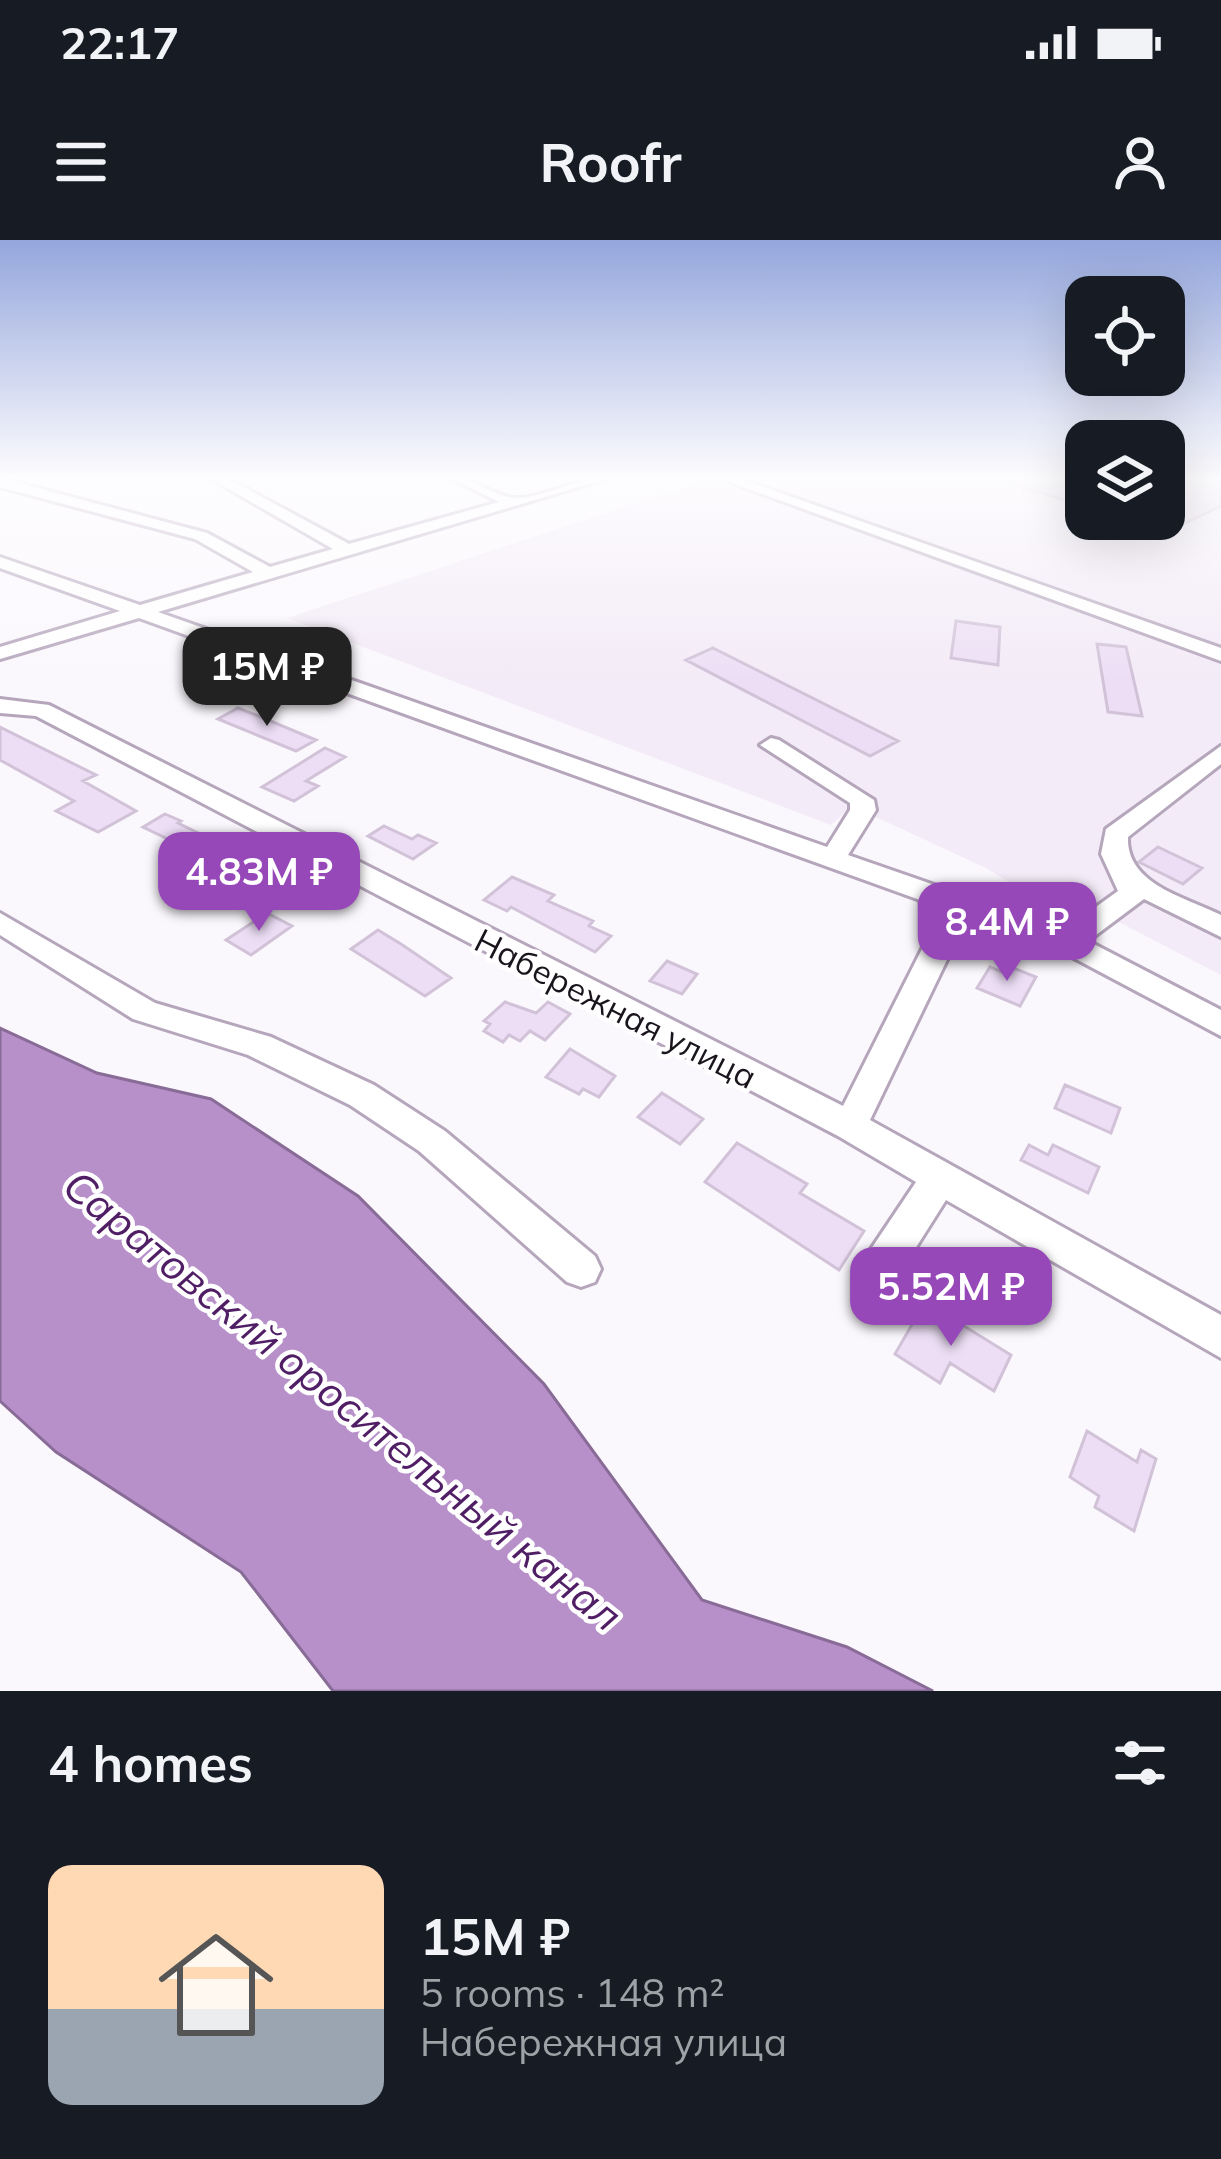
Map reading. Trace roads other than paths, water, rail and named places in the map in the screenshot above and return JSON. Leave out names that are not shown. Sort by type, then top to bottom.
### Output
[{"type":"street","points":[[217,545],[267,573]]},
{"type":"street","points":[[338,545],[347,550]]},
{"type":"street","points":[[0,653],[366,545]]},
{"type":"street","points":[[913,545],[1221,655]]},
{"type":"street","points":[[0,562],[1067,941],[1221,1024]]},
{"type":"street","name":"Набережная улица","points":[[0,706],[40,710],[850,1126],[1221,1338]]},
{"type":"street","points":[[771,745],[862,800],[863,810],[832,858]]},
{"type":"street","points":[[1067,941],[1133,894],[1114,854],[1115,834],[1221,753]]},
{"type":"street","points":[[1127,879],[1221,926]]},
{"type":"street","points":[[850,1126],[941,940],[933,894]]},
{"type":"street","points":[[0,922],[144,1011],[259,1046],[362,1095],[432,1141],[581,1269]]},
{"type":"street","points":[[875,1277],[940,1177]]},
{"type":"water","name":"Саратовский оросительный канал","points":[[0,1028],[97,1073],[211,1099],[358,1196],[544,1384],[702,1600],[847,1647],[933,1691],[333,1691],[241,1572],[56,1452],[0,1401]]}]
